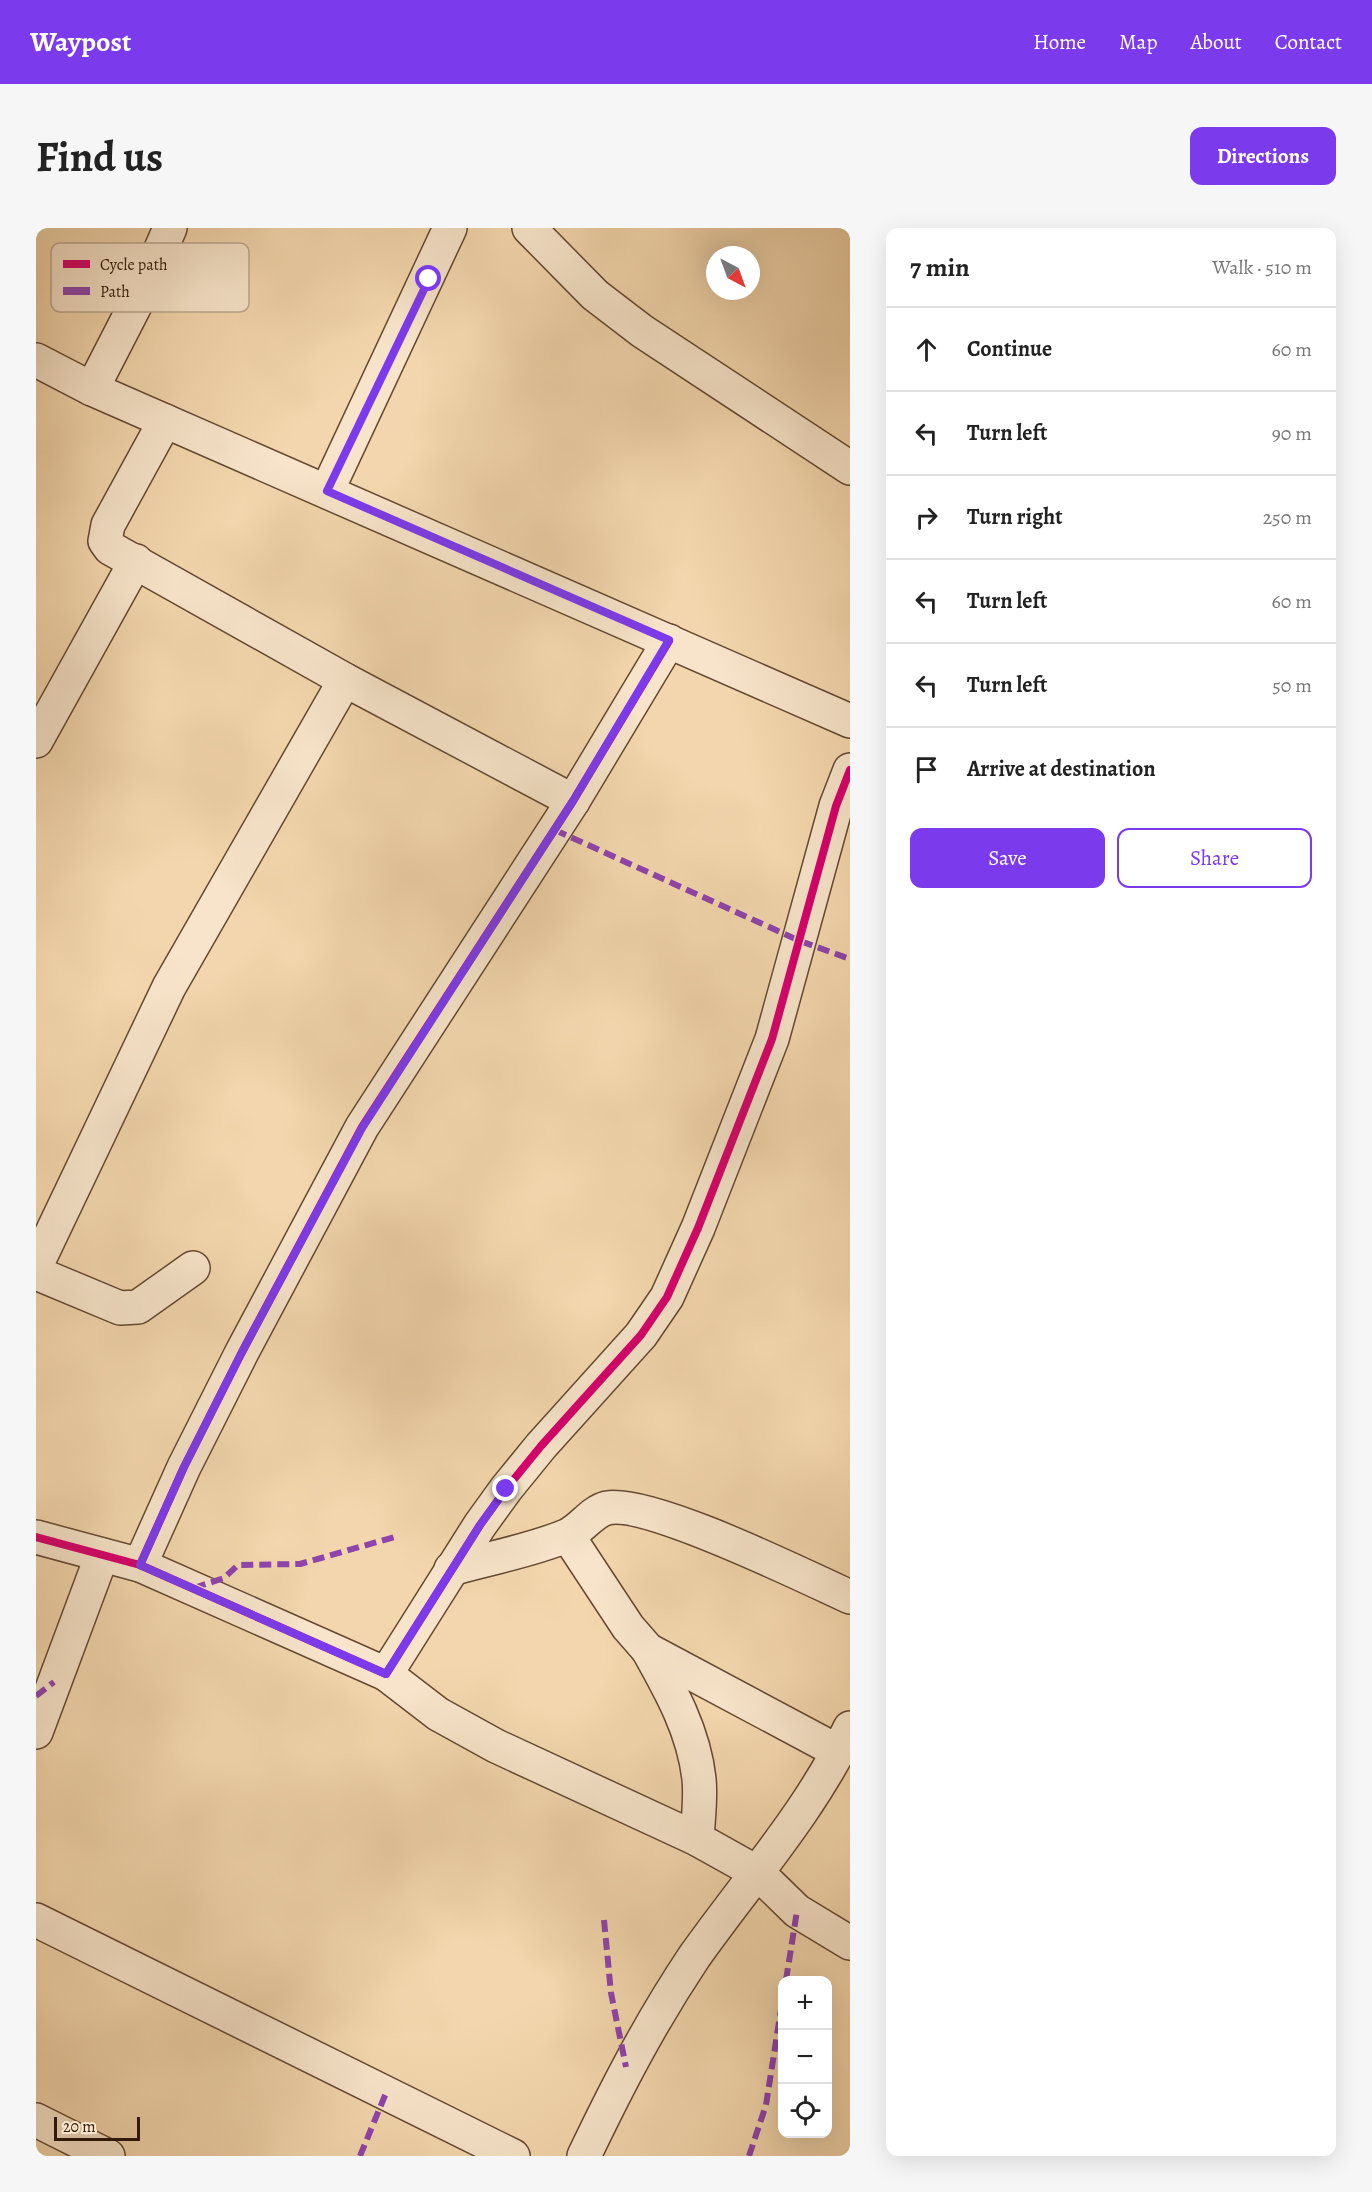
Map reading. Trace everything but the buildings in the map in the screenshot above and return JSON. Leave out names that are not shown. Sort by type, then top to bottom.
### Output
[{"type":"street","points":[[164,243],[170,228]]},
{"type":"street","points":[[327,491],[450,228]]},
{"type":"street","points":[[529,228],[595,296],[642,331],[850,468]]},
{"type":"street","points":[[92,388],[131,312]]},
{"type":"street","points":[[36,360],[165,421],[850,721]]},
{"type":"street","points":[[165,421],[108,525],[105,541],[110,548],[345,680],[573,801]]},
{"type":"street","points":[[36,741],[136,561]]},
{"type":"street","points":[[140,1565],[184,1467],[236,1362],[362,1128],[573,801],[669,640]]},
{"type":"street","points":[[36,1266],[169,987],[345,680]]},
{"type":"street","points":[[386,1674],[480,1525],[534,1455],[641,1335],[675,1281],[772,1039],[836,806],[850,770]]},
{"type":"street","points":[[36,1273],[120,1308],[138,1307],[193,1268]]},
{"type":"street","points":[[452,1569],[568,1536],[605,1508],[626,1506],[659,1516],[749,1551],[850,1597]]},
{"type":"street","points":[[568,1536],[622,1619],[648,1650],[674,1697],[694,1745],[700,1781],[697,1839]]},
{"type":"street","points":[[36,1537],[140,1565],[386,1674],[438,1714],[487,1742],[697,1839],[758,1873],[797,1911],[850,1943]]},
{"type":"street","points":[[36,1732],[102,1555]]},
{"type":"street","points":[[584,2156],[626,2067],[653,2022],[695,1957],[758,1873],[844,1740],[648,1650]]},
{"type":"street","points":[[36,1920],[513,2156]]},
{"type":"street","points":[[36,2120],[108,2156]]},
{"type":"marked path","points":[[555,830],[800,941],[850,959]]},
{"type":"marked path","points":[[194,1588],[224,1578],[238,1565],[300,1564],[398,1536]]},
{"type":"marked path","points":[[36,1696],[54,1682]]},
{"type":"marked path","points":[[787,1976],[797,1911]]},
{"type":"marked path","points":[[604,1920],[611,1993],[626,2067]]},
{"type":"marked path","points":[[749,2156],[766,2105],[778,2028]]},
{"type":"marked path","points":[[360,2156],[386,2093]]},
{"type":"cycle path","points":[[140,1565],[184,1467],[242,1352],[362,1127],[573,801],[669,641]]},
{"type":"cycle path","points":[[36,1537],[140,1565],[386,1674],[480,1525],[506,1489],[541,1446],[641,1335],[667,1297],[698,1228],[772,1039],[836,806],[850,770]]},
{"type":"route","points":[[429,279],[327,491],[669,640],[573,801],[362,1128],[242,1352],[184,1467],[140,1565],[261,1616],[386,1674],[480,1525],[506,1489]]}]
